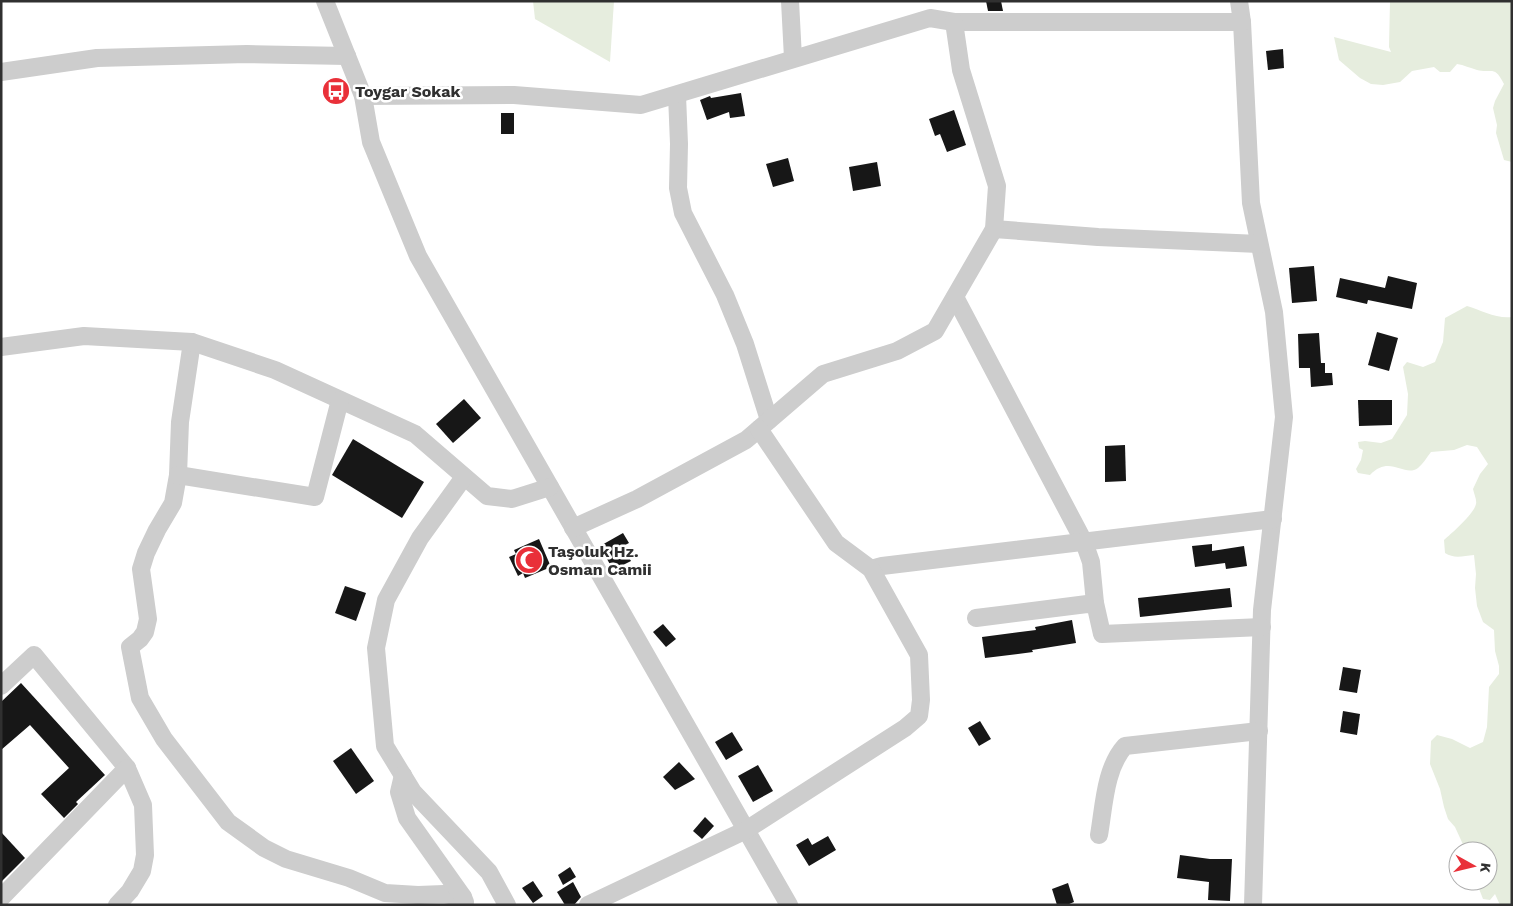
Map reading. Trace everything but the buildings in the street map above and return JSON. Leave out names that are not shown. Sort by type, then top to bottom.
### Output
[{"type":"street","points":[[324,1],[364,96],[371,142],[418,256],[788,905]]},
{"type":"street","points":[[790,1],[793,58]]},
{"type":"street","points":[[1239,1],[1242,22],[1251,203],[1274,312],[1284,417],[1262,626],[1253,905]]},
{"type":"street","points":[[364,96],[514,95],[641,105],[930,18],[954,22],[1242,22]]},
{"type":"street","points":[[573,528],[637,498],[746,440],[823,374],[897,351],[935,331],[994,230],[996,186],[961,70],[954,22]]},
{"type":"street","points":[[1,72],[97,58],[246,54],[347,56]]},
{"type":"street","points":[[588,905],[746,830],[905,728],[919,716],[922,700],[920,655],[871,569],[836,543],[764,424],[742,336],[725,296],[683,213],[678,188],[677,95]]},
{"type":"street","points":[[994,230],[1098,237],[1259,244]]},
{"type":"street","points":[[955,297],[1084,542],[1091,562],[1095,603],[1102,634],[1262,626]]},
{"type":"street","points":[[1,347],[84,336],[192,342],[275,370],[415,434],[487,496],[512,499],[550,487]]},
{"type":"street","points":[[192,342],[180,422],[178,475],[173,503],[157,530],[141,569],[148,619],[145,632],[130,647],[140,698],[164,739],[228,822],[264,848],[286,860],[349,878],[385,893],[444,894],[464,901]]},
{"type":"street","points":[[178,475],[315,497],[340,400]]},
{"type":"street","points":[[464,476],[420,538],[386,600],[376,648],[385,746],[413,792],[489,872],[506,905]]},
{"type":"street","points":[[871,569],[882,566],[1273,519]]},
{"type":"street","points":[[976,618],[1095,603]]},
{"type":"street","points":[[1,686],[34,655],[127,768],[143,805],[145,855],[142,871],[136,883],[117,905]]},
{"type":"street","points":[[1099,835],[1112,767],[1117,755],[1126,746],[1259,731]]},
{"type":"street","points":[[1,898],[127,768]]},
{"type":"street","points":[[402,775],[398,792],[407,818],[464,901]]},
{"type":"green space","points":[[533,1],[614,1],[610,62],[535,19]]},
{"type":"green space","points":[[1390,1],[1512,1],[1512,162],[1504,160],[1496,133],[1497,125],[1493,108],[1504,84],[1495,72],[1477,70],[1457,64],[1450,72],[1440,72],[1434,67],[1412,71],[1400,82],[1383,85],[1371,84],[1360,78],[1339,60],[1334,37],[1391,52],[1389,47]]},
{"type":"green space","points":[[1467,306],[1494,315],[1512,317],[1512,905],[1500,905],[1495,894],[1490,900],[1483,899],[1480,891],[1498,891],[1498,841],[1461,841],[1455,827],[1448,819],[1440,789],[1430,764],[1431,741],[1437,735],[1452,739],[1470,748],[1483,742],[1487,727],[1489,687],[1499,674],[1494,630],[1483,622],[1477,606],[1474,555],[1459,557],[1448,555],[1445,553],[1444,540],[1462,523],[1474,508],[1476,501],[1473,489],[1480,474],[1488,464],[1477,447],[1467,445],[1454,450],[1431,452],[1418,468],[1413,470],[1384,466],[1370,475],[1358,473],[1356,469],[1361,460],[1363,450],[1359,448],[1358,442],[1381,443],[1392,439],[1407,415],[1408,394],[1403,367],[1407,362],[1423,367],[1435,362],[1443,342],[1445,318]]},
{"type":"place","name":"Toygar Sokak","points":[[336,91]]},
{"type":"place","name":"Taşoluk Hz. Osman Camii","points":[[529,560]]}]
